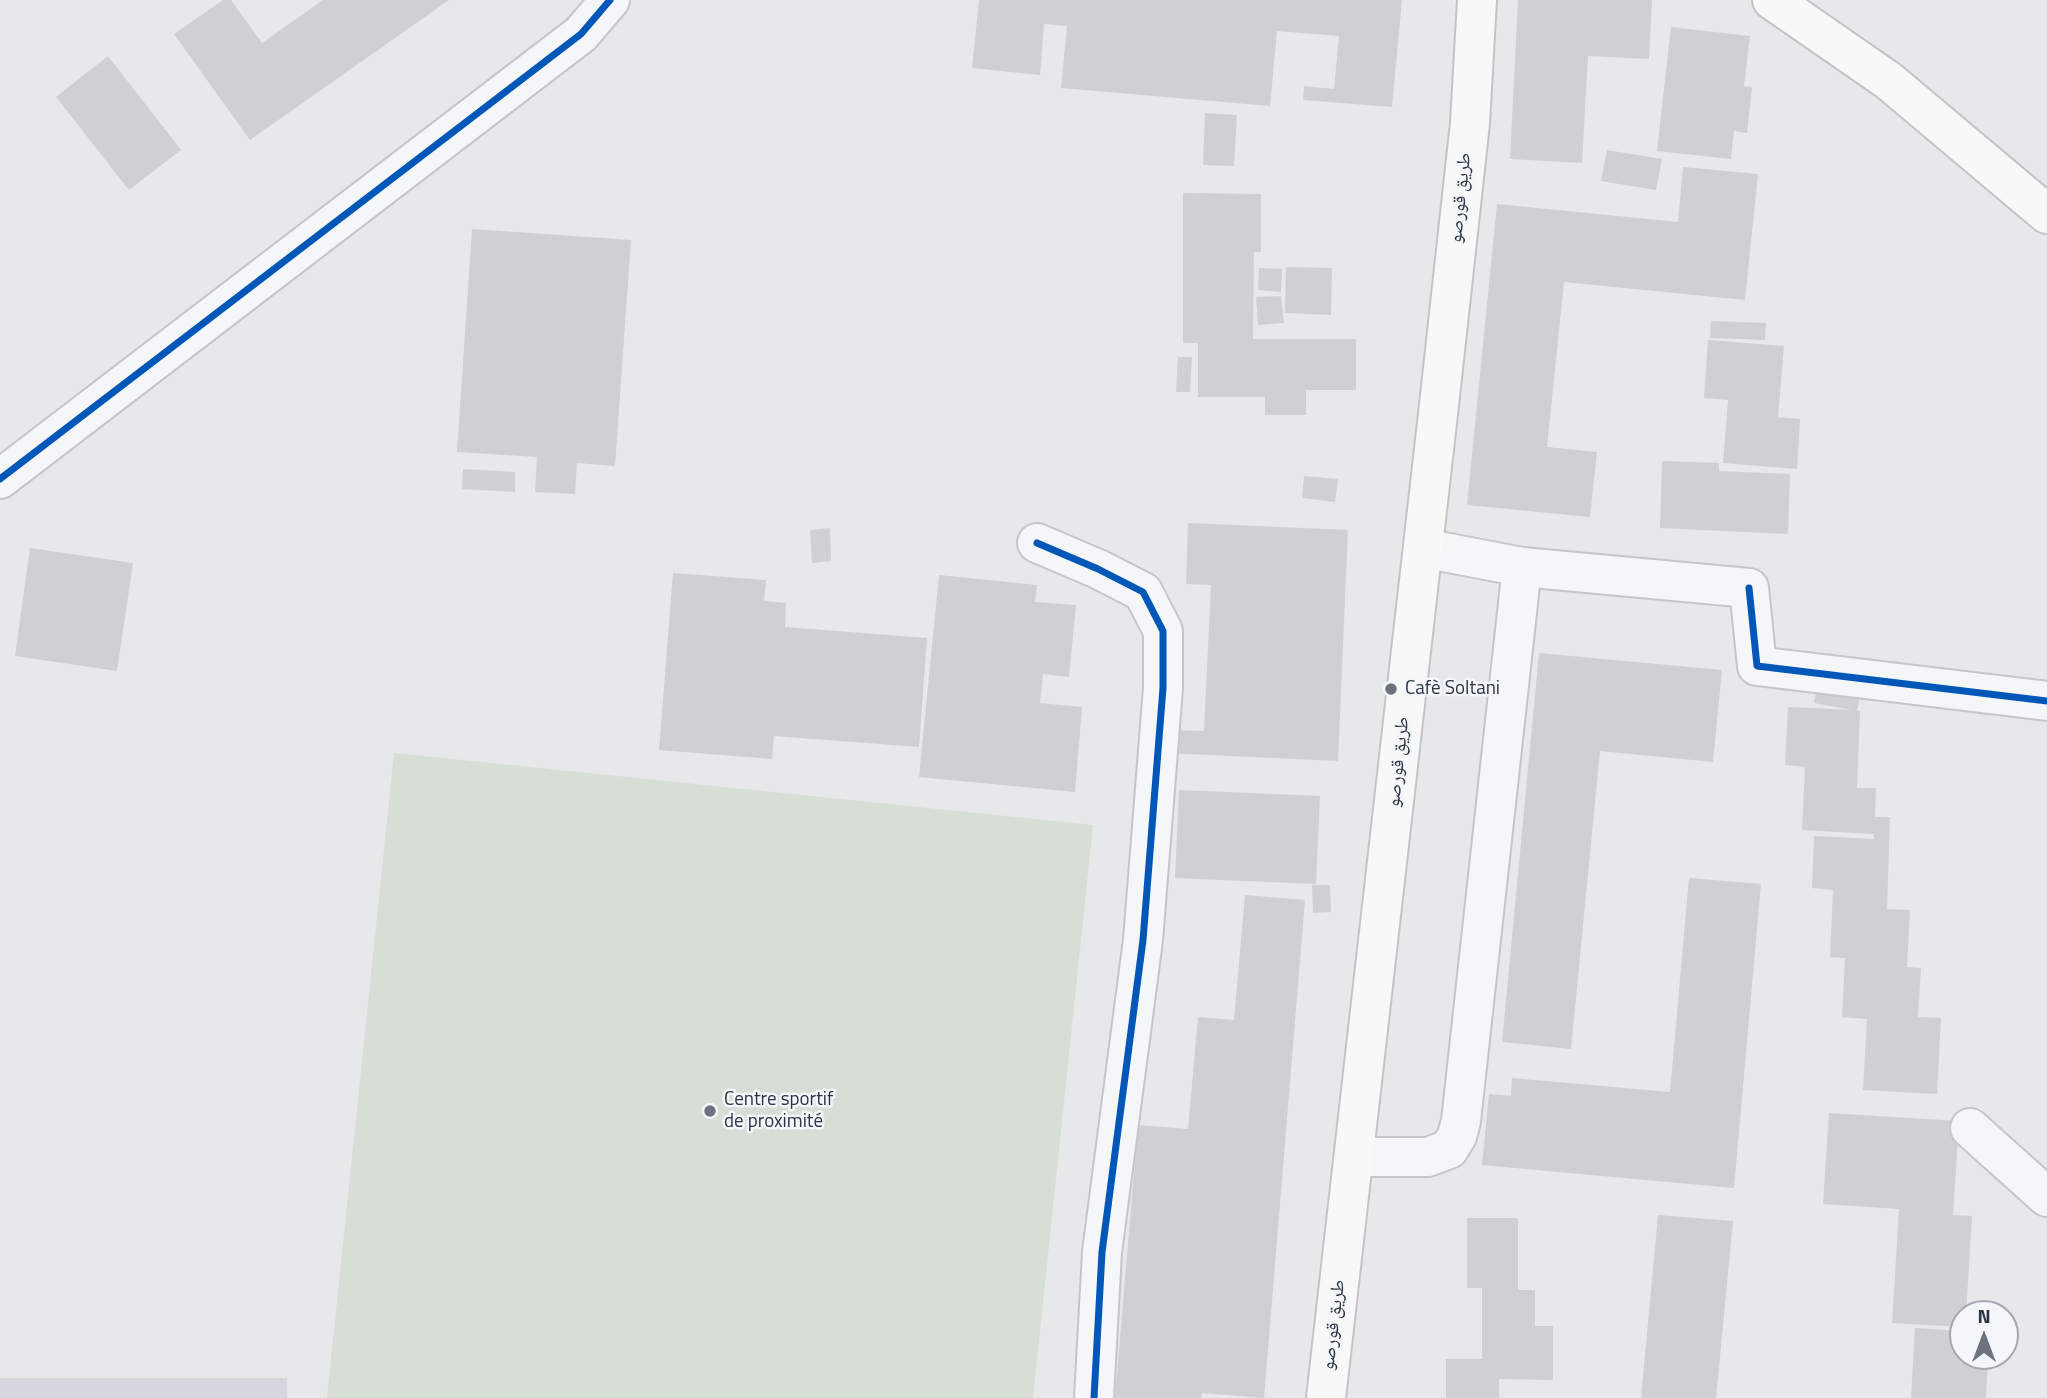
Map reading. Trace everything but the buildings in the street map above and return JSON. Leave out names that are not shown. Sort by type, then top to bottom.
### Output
[{"type":"main road","name":"طريق قورصو","points":[[1326,1398],[1469,123],[1477,0]]},
{"type":"main road","points":[[1772,0],[1889,81],[2047,214]]},
{"type":"street","points":[[0,479],[581,34],[610,0]]},
{"type":"street","points":[[1037,543],[1143,592],[1163,631],[1163,688],[1143,940],[1101,1252],[1094,1398]]},
{"type":"street","points":[[1423,548],[1522,567],[1749,588],[1757,666],[2047,701]]},
{"type":"street","points":[[1354,1157],[1428,1157],[1449,1149],[1457,1136],[1461,1121],[1522,567]]},
{"type":"street","points":[[1970,1128],[2047,1197]]},
{"type":"shaded area","name":"Centre sportif de proximité","points":[[394,753],[1093,825],[1033,1398],[327,1398]]},
{"type":"shaded area","points":[[0,1378],[287,1378],[287,1398],[0,1398]]},
{"type":"cycle path","points":[[0,479],[581,34],[610,0]]},
{"type":"cycle path","points":[[1037,543],[1143,592],[1163,631],[1163,688],[1143,940],[1102,1252],[1094,1398]]},
{"type":"cycle path","points":[[1749,588],[1757,666],[2047,701]]},
{"type":"place","name":"Cafè Soltani","points":[[1391,689]]},
{"type":"place","name":"Centre sportif de proximité","points":[[710,1111]]}]
